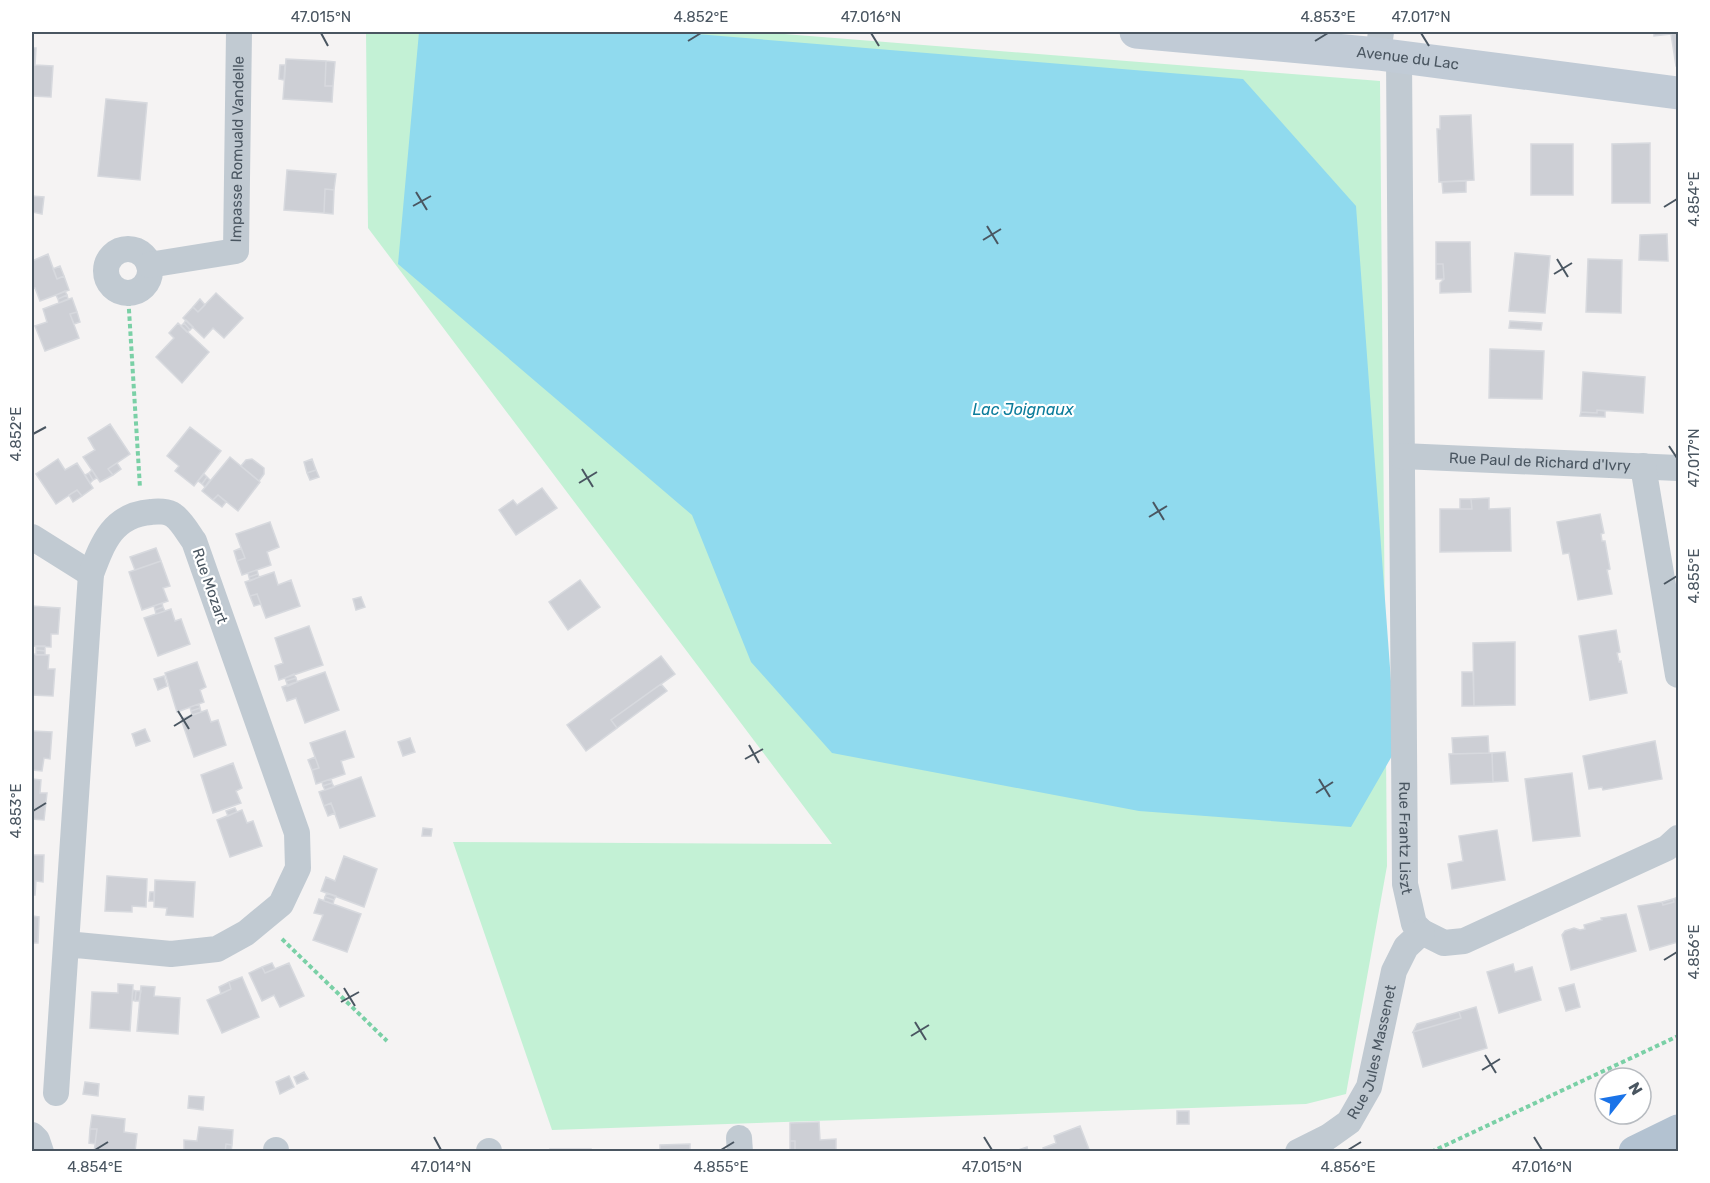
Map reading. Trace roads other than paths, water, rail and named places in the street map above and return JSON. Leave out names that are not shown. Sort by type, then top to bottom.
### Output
[{"type":"main road","name":"Avenue du Lac","points":[[1136,32],[1386,48],[1678,93]]},
{"type":"main road","points":[[1635,1152],[1678,1131]]},
{"type":"street","name":"Impasse Romuald Vandelle","points":[[150,265],[236,250],[239,32]]},
{"type":"street","name":"Rue Frantz Liszt","points":[[1386,48],[1402,456],[1405,884],[1414,924],[1422,932]]},
{"type":"street","points":[[126,249],[141,253],[150,265],[150,279],[146,285],[141,290],[128,294],[114,288],[107,276],[106,268],[113,255],[126,249]]},
{"type":"street","name":"Rue Paul de Richard d'Ivry","points":[[1402,456],[1678,468]]},
{"type":"street","points":[[1643,466],[1678,675]]},
{"type":"street","name":"Rue Mozart","points":[[66,944],[171,954],[217,950],[246,933],[281,904],[298,868],[297,833],[194,541],[173,515],[158,511],[140,513],[124,519],[109,534],[91,574]]},
{"type":"street","points":[[32,537],[91,574],[56,1093]]},
{"type":"street","points":[[1422,932],[1444,942],[1464,941],[1667,848],[1678,838]]},
{"type":"street","name":"Rue Jules Massenet","points":[[1298,1152],[1328,1137],[1349,1122],[1369,1088],[1394,971],[1406,947],[1422,932]]},
{"type":"street","points":[[32,1136],[37,1140],[41,1152]]},
{"type":"water","name":"Lac Joignaux","points":[[419,32],[672,32],[1243,79],[1356,206],[1396,749],[1351,827],[1139,811],[832,753],[751,662],[692,515],[398,264]]}]
